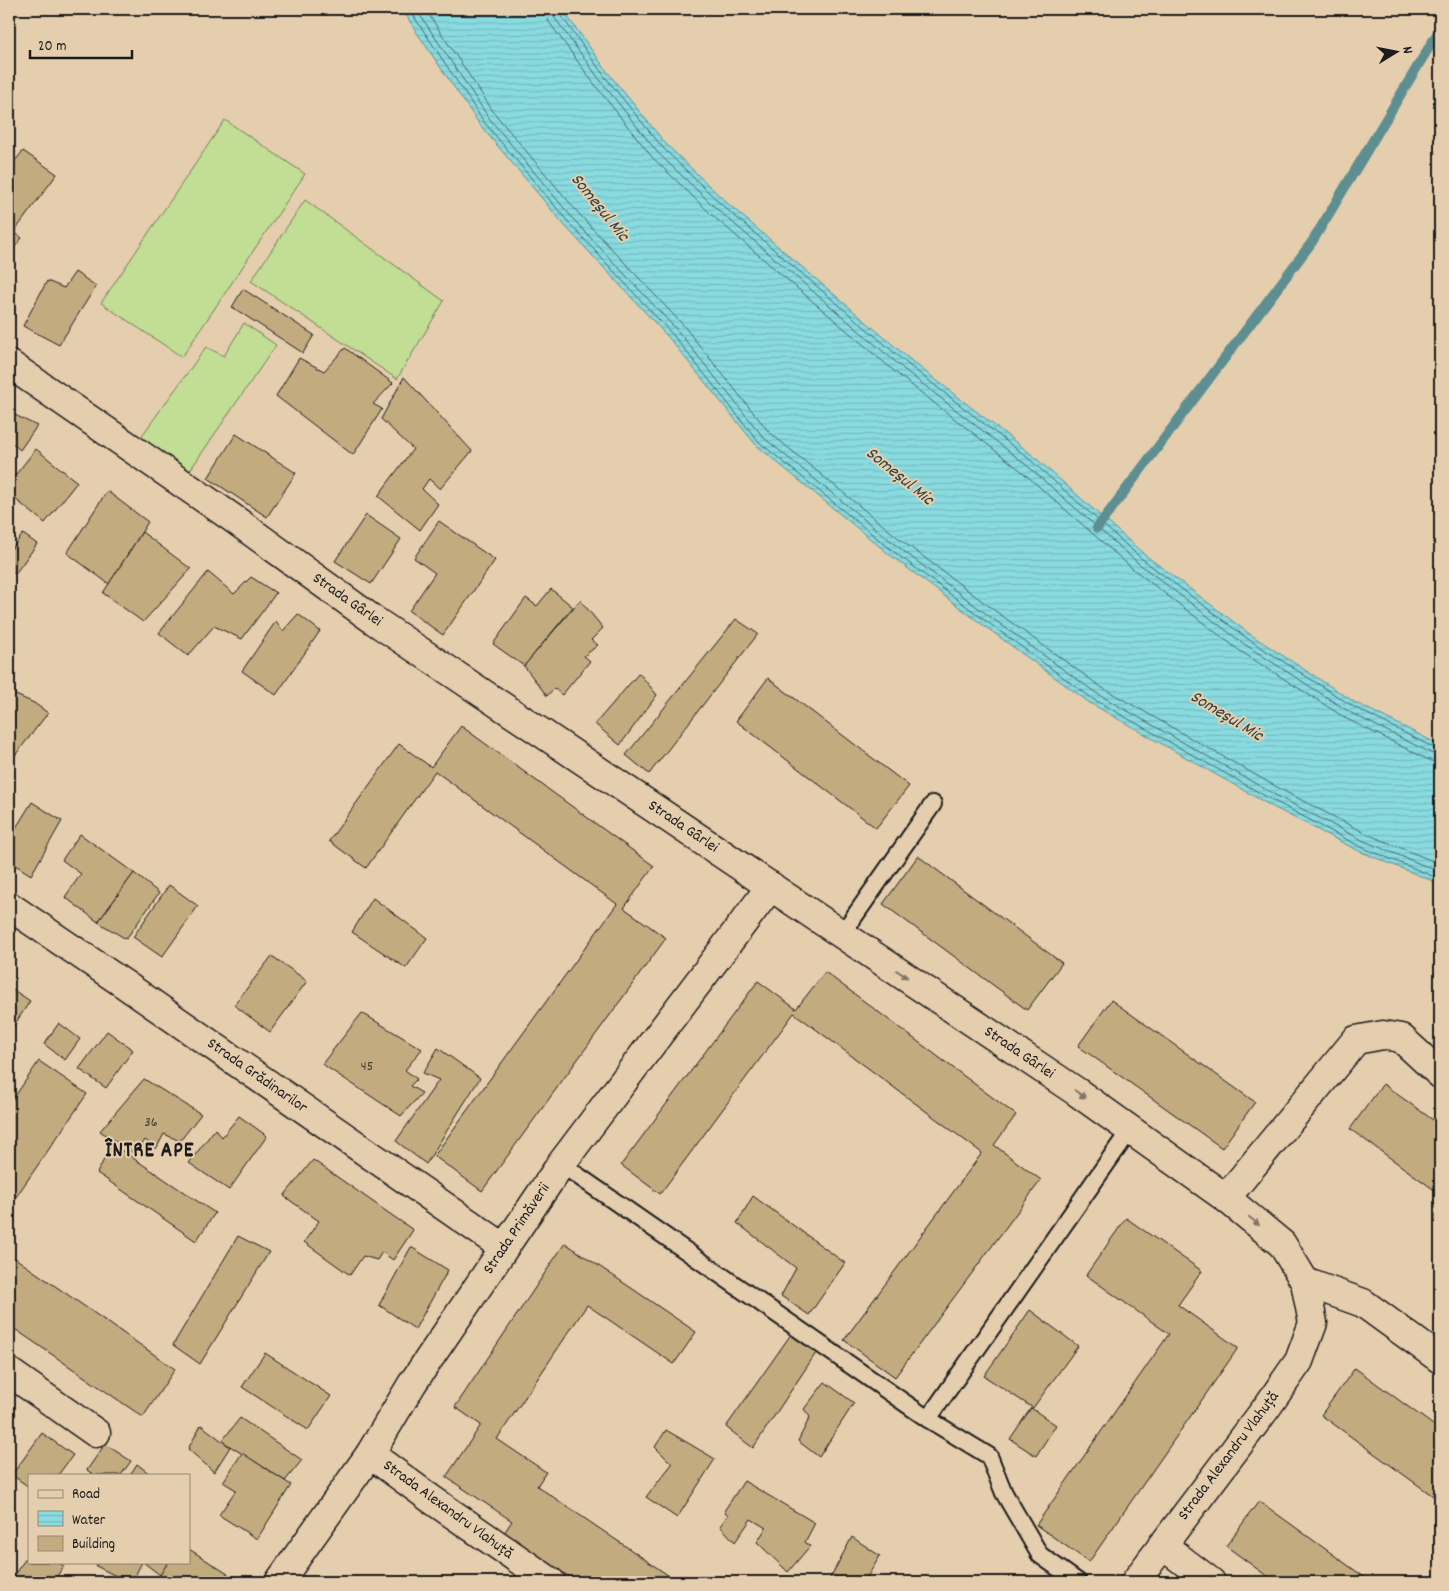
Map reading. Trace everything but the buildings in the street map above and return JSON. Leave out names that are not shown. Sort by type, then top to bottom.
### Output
[{"type":"street","name":"Strada Gârlei","points":[[9,364],[231,517],[375,621],[1077,1092],[1226,1198],[1282,1244],[1305,1282],[1313,1323]]},
{"type":"street","name":"Strada Primăverii","points":[[279,1582],[370,1454],[412,1384],[561,1164],[771,886]]},
{"type":"street","name":"Strada Grădinarilor","points":[[9,906],[503,1247]]},
{"type":"street","points":[[1226,1198],[1356,1040],[1383,1035],[1400,1038],[1440,1074]]},
{"type":"street","points":[[1305,1282],[1363,1303],[1440,1359]]},
{"type":"street","name":"Strada Alexandru Vlahuță","points":[[1135,1582],[1267,1407],[1299,1361],[1313,1323]]},
{"type":"street","points":[[9,1372],[96,1433]]},
{"type":"street","name":"Strada Alexandru Vlahuță","points":[[370,1454],[431,1499],[551,1582]]},
{"type":"street","points":[[1162,1545],[1211,1582]]},
{"type":"lane","points":[[852,940],[932,804]]},
{"type":"lane","points":[[928,1419],[1130,1130]]},
{"type":"lane","points":[[561,1164],[928,1419],[989,1456],[1004,1492],[1040,1555],[1078,1582]]},
{"type":"green space","points":[[225,120],[305,174],[182,357],[101,303]]},
{"type":"green space","points":[[305,200],[444,301],[397,379],[251,281]]},
{"type":"green space","points":[[244,323],[276,345],[186,476],[138,441],[206,347],[224,356]]},
{"type":"water","name":"Someșul Mic","points":[[403,9],[562,9],[609,74],[666,144],[726,202],[913,362],[1031,454],[1145,555],[1251,635],[1356,703],[1440,745],[1440,884],[1359,851],[1273,807],[1090,703],[890,555],[756,445],[669,338],[566,227],[480,125],[413,27]]},
{"type":"waterway","points":[[1097,528],[1312,242],[1440,29]]},
{"type":"district","name":"ÎNTRE APE","points":[[150,1152]]}]
